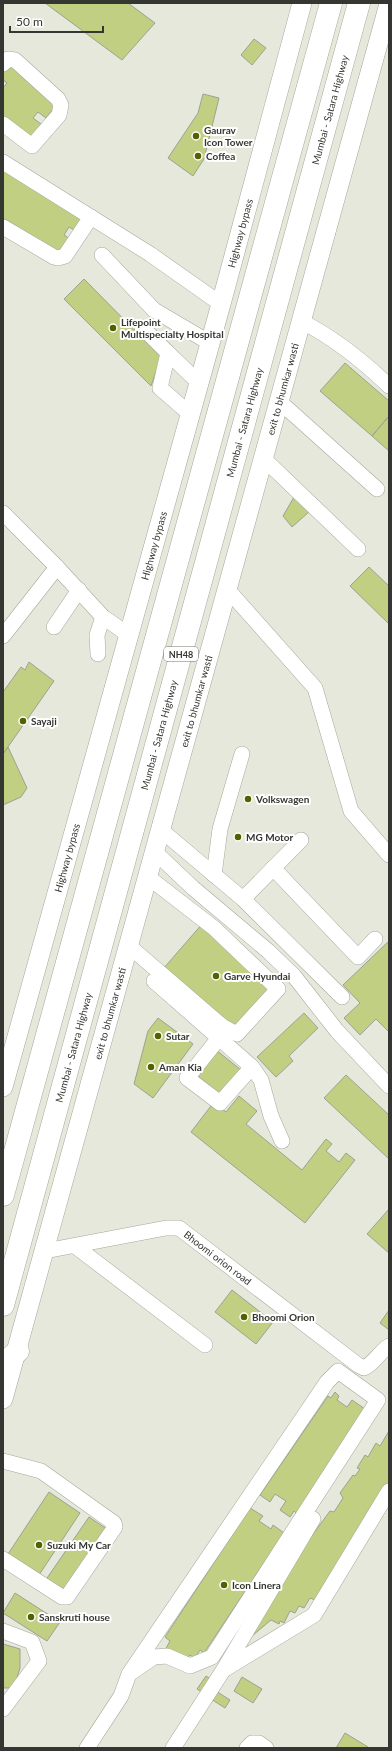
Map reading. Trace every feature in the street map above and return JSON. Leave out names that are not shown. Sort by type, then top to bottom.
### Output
[{"type":"highway","name":"NH48","points":[[3,1195],[331,3]]},
{"type":"highway","name":"Mumbai - Satara Highway","points":[[3,1305],[359,3]]},
{"type":"main road","name":"Highway bypass","points":[[3,1087],[221,304],[302,3]]},
{"type":"main road","name":"exit to bhumkar wasti","points":[[3,1399],[10,1357],[45,1251],[389,4]]},
{"type":"street","points":[[3,64],[8,59],[15,60],[58,99],[61,105],[61,110],[32,146],[3,124]]},
{"type":"street","points":[[3,162],[150,254],[221,304]]},
{"type":"street","points":[[3,227],[54,257],[62,258],[65,256],[91,217]]},
{"type":"street","points":[[102,255],[154,310],[210,343]]},
{"type":"street","points":[[301,321],[343,346],[389,386]]},
{"type":"street","points":[[142,327],[199,383]]},
{"type":"street","points":[[168,354],[160,388],[190,414]]},
{"type":"street","points":[[280,402],[377,489]]},
{"type":"street","points":[[264,459],[358,549]]},
{"type":"street","points":[[3,512],[79,590],[103,617],[129,635]]},
{"type":"street","points":[[3,636],[57,567]]},
{"type":"street","points":[[54,627],[79,590]]},
{"type":"street","points":[[228,590],[315,688],[351,811],[389,855]]},
{"type":"street","points":[[98,654],[97,635],[103,617]]},
{"type":"street","points":[[214,875],[220,829],[242,754]]},
{"type":"street","points":[[161,830],[243,899],[342,997]]},
{"type":"street","points":[[243,899],[301,840]]},
{"type":"street","points":[[155,852],[193,888],[268,951],[294,976],[337,1031],[389,1086]]},
{"type":"street","points":[[273,868],[358,957],[375,939]]},
{"type":"street","points":[[128,951],[222,1026],[237,1034],[278,989],[214,928],[148,877]]},
{"type":"street","points":[[128,951],[252,1067],[261,1080],[271,1116],[282,1141]]},
{"type":"street","points":[[220,1038],[187,1078],[220,1103],[252,1067]]},
{"type":"street","name":"Bhoomi orion road","points":[[45,1251],[166,1228],[179,1228],[347,1355],[358,1365],[364,1368],[371,1365],[385,1348]]},
{"type":"street","points":[[74,1246],[205,1345]]},
{"type":"street","points":[[87,1748],[121,1696],[129,1674],[327,1382],[338,1371],[378,1400],[212,1657],[190,1666],[167,1656],[154,1657],[129,1674]]},
{"type":"street","points":[[173,1748],[224,1670],[305,1532],[386,1400],[389,1402]]},
{"type":"street","points":[[3,1461],[42,1471],[114,1523],[115,1527],[67,1597],[62,1597],[3,1559]]},
{"type":"street","points":[[224,1670],[314,1616],[389,1491]]},
{"type":"street","points":[[3,1631],[32,1642],[39,1661],[3,1708]]},
{"type":"street","points":[[247,1748],[255,1742],[266,1748]]},
{"type":"building","points":[[45,3],[128,3],[155,23],[122,60]]},
{"type":"building","points":[[254,39],[266,48],[252,65],[241,55]]},
{"type":"building","points":[[8,63],[58,103],[46,118],[38,112],[33,118],[41,124],[30,138],[3,117],[3,88],[7,83],[3,80],[3,69]]},
{"type":"building","name":"Gaurav Icon Tower","points":[[203,94],[219,98],[204,159],[193,176],[168,158],[198,113]]},
{"type":"building","points":[[3,166],[85,216],[76,231],[69,227],[64,235],[70,239],[61,254],[3,218]]},
{"type":"building","name":"Lifepoint Multispecialty Hospital","points":[[84,279],[161,357],[151,386],[64,299]]},
{"type":"building","points":[[345,363],[389,401],[389,416],[372,436],[320,391]]},
{"type":"building","points":[[389,416],[389,451],[372,436]]},
{"type":"building","points":[[294,497],[310,511],[292,527],[283,516]]},
{"type":"building","points":[[369,567],[389,586],[389,624],[350,586]]},
{"type":"building","points":[[29,662],[54,681],[3,754],[3,692],[21,667],[25,670]]},
{"type":"building","points":[[8,747],[27,788],[21,797],[3,805],[3,754]]},
{"type":"building","name":"Garve Hyundai","points":[[203,923],[273,990],[238,1030],[163,969]]},
{"type":"building","points":[[389,941],[389,1032],[376,1019],[360,1035],[344,1018],[360,1003],[343,985]]},
{"type":"building","points":[[304,1013],[318,1028],[289,1056],[293,1061],[276,1077],[257,1057]]},
{"type":"building","points":[[158,1018],[193,1044],[153,1098],[134,1084],[148,1031]]},
{"type":"building","points":[[215,1049],[241,1070],[221,1095],[195,1074]]},
{"type":"building","points":[[346,1075],[389,1115],[389,1159],[324,1098]]},
{"type":"building","points":[[239,1096],[257,1111],[246,1124],[302,1170],[326,1139],[332,1144],[326,1151],[339,1162],[346,1153],[355,1160],[305,1223],[191,1132],[214,1102],[226,1112]]},
{"type":"building","points":[[389,1209],[389,1253],[367,1234]]},
{"type":"building","name":"Bhoomi Orion","points":[[232,1290],[273,1322],[256,1344],[215,1312]]},
{"type":"building","points":[[389,1310],[389,1330],[380,1323]]},
{"type":"building","points":[[335,1392],[339,1396],[337,1400],[347,1407],[352,1400],[365,1409],[297,1514],[294,1511],[290,1517],[280,1510],[286,1501],[275,1494],[270,1502],[260,1495],[328,1396],[331,1398]]},
{"type":"building","points":[[389,1431],[389,1483],[315,1600],[310,1598],[304,1608],[299,1606],[295,1613],[290,1611],[284,1623],[280,1621],[279,1624],[271,1620],[252,1636],[305,1545],[330,1511],[334,1512],[343,1498],[340,1493],[353,1475],[355,1476],[360,1469],[357,1468],[365,1455],[368,1457],[376,1443],[380,1446]]},
{"type":"building","points":[[49,1492],[80,1513],[37,1578],[6,1557]]},
{"type":"building","name":"Icon Linera","points":[[250,1508],[263,1516],[259,1521],[271,1529],[273,1525],[284,1533],[204,1653],[200,1650],[195,1658],[190,1655],[184,1662],[165,1650],[170,1641],[165,1637]]},
{"type":"building","points":[[89,1517],[111,1532],[67,1596],[45,1581]]},
{"type":"building","name":"Sanskruti house","points":[[15,1593],[60,1622],[47,1641],[3,1613]]},
{"type":"building","points":[[3,1644],[20,1649],[20,1668],[14,1688],[3,1688]]},
{"type":"building","points":[[206,1676],[212,1680],[203,1693],[197,1689]]},
{"type":"building","points":[[242,1677],[262,1689],[253,1703],[234,1691]]},
{"type":"building","points":[[216,1691],[230,1700],[225,1708],[211,1699]]},
{"type":"building","points":[[345,1733],[368,1747],[368,1748],[336,1748]]},
{"type":"place","name":"Gaurav Icon Tower","points":[[196,136]]},
{"type":"place","name":"Coffea","points":[[198,156]]},
{"type":"place","name":"Lifepoint Multispecialty Hospital","points":[[113,328]]},
{"type":"place","name":"Sayaji","points":[[23,721]]},
{"type":"place","name":"Volkswagen","points":[[248,799]]},
{"type":"place","name":"MG Motor","points":[[238,837]]},
{"type":"place","name":"Garve Hyundai","points":[[216,976]]},
{"type":"place","name":"Sutar","points":[[158,1036]]},
{"type":"place","name":"Aman Kia","points":[[151,1067]]},
{"type":"place","name":"Bhoomi Orion","points":[[244,1317]]},
{"type":"place","name":"Suzuki My Car","points":[[39,1545]]},
{"type":"place","name":"Icon Linera","points":[[224,1585]]},
{"type":"place","name":"Sanskruti house","points":[[31,1617]]}]
